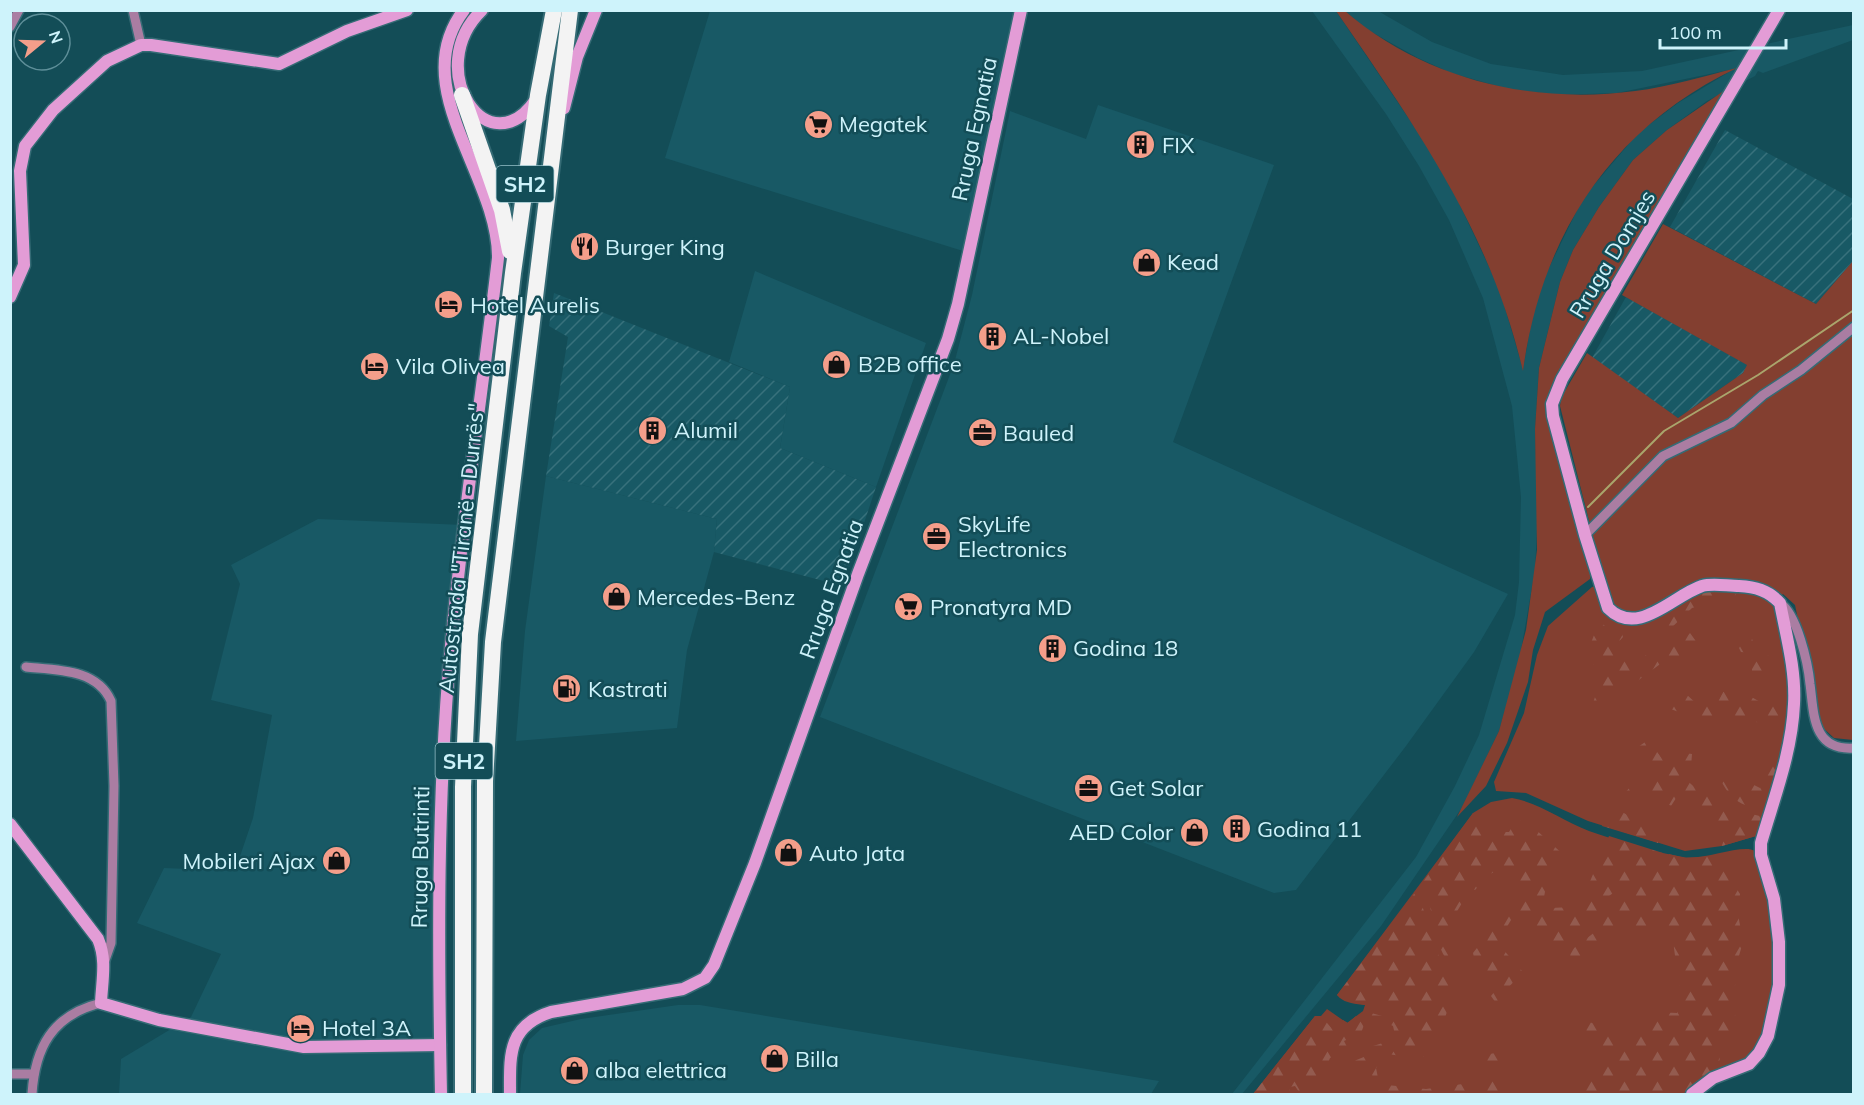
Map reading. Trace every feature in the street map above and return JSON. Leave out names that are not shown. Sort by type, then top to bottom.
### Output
[{"type":"highway","name":"Autostrada \"Tiranë - Durrës\"","points":[[463,1095],[463,787],[470,634],[513,273],[538,95],[554,10]]},
{"type":"highway","name":"Autostrada \"Tiranë - Durrës\"","points":[[484,1095],[485,781],[493,654],[570,10]]},
{"type":"highway","points":[[462,94],[502,210],[503,242],[513,273]]},
{"type":"main road","points":[[10,297],[24,265],[20,171],[25,146],[52,110],[94,72],[118,54],[141,45],[169,46],[279,64],[347,31],[407,10]]},
{"type":"main road","points":[[464,10],[446,43],[443,76],[450,103],[503,242]]},
{"type":"main road","points":[[482,10],[465,34],[460,48],[457,72],[462,94],[478,116],[496,123],[522,115],[538,95]]},
{"type":"main road","points":[[555,132],[577,57],[596,10]]},
{"type":"main road","name":"Rruga Egnatia","points":[[510,1095],[510,1057],[516,1036],[532,1020],[551,1012],[690,987],[705,978],[714,965],[755,863],[858,574],[948,339],[963,284],[1021,10]]},
{"type":"main road","name":"Rruga Domjes","points":[[1779,10],[1555,393],[1552,404],[1553,416],[1585,535],[1608,608],[1625,620],[1660,610],[1703,586],[1754,587],[1765,591],[1780,603]]},
{"type":"main road","name":"Rruga Butrinti","points":[[441,1095],[441,824],[445,727],[451,645],[488,334],[503,242]]},
{"type":"main road","points":[[1692,1095],[1713,1078],[1749,1064],[1760,1053],[1768,1036],[1779,985],[1779,942],[1774,899],[1761,855],[1761,843],[1790,741],[1794,702],[1793,677],[1780,603]]},
{"type":"main road","points":[[10,824],[90,926],[103,951],[100,1003],[159,1020],[304,1047],[440,1045]]},
{"type":"street","points":[[10,27],[19,10]]},
{"type":"street","points":[[133,10],[141,45]]},
{"type":"street","points":[[1585,535],[1663,456],[1731,423],[1763,395],[1801,370],[1854,327]]},
{"type":"street","points":[[1780,603],[1791,612],[1802,648],[1810,681],[1814,724],[1828,740],[1843,748],[1854,748]]},
{"type":"street","points":[[26,667],[58,670],[88,677],[106,691],[111,701],[114,786],[111,943],[104,964]]},
{"type":"street","points":[[32,1095],[39,1052],[56,1028],[86,1006],[100,1003]]},
{"type":"street","points":[[10,1074],[34,1074]]},
{"type":"shaded area","points":[[710,11],[1017,11],[963,251],[665,158]]},
{"type":"shaded area","points":[[1312,11],[1336,11],[1432,153],[1458,201],[1499,288],[1523,369],[1534,306],[1543,280],[1583,198],[1638,133],[1678,103],[1734,69],[1617,93],[1558,95],[1508,89],[1451,73],[1418,58],[1366,29],[1345,11],[1378,11],[1432,42],[1491,64],[1563,75],[1642,71],[1853,25],[1853,40],[1763,73],[1758,71],[1755,76],[1707,101],[1667,130],[1633,160],[1599,207],[1573,250],[1560,282],[1539,368],[1535,429],[1538,510],[1535,570],[1519,662],[1499,731],[1463,806],[1381,926],[1242,1094],[1232,1094],[1416,857],[1455,786],[1479,735],[1515,615],[1519,582],[1521,497],[1512,406],[1483,298],[1449,220],[1419,166],[1386,114]]},
{"type":"shaded area","points":[[1098,105],[1274,165],[1173,442],[1508,594],[1474,652],[1406,746],[1296,890],[1274,893],[820,717],[954,364],[972,295],[1010,111],[1086,139]]},
{"type":"shaded area","points":[[1725,130],[1853,199],[1853,261],[1816,304],[1670,227]]},
{"type":"shaded area","points":[[755,271],[926,343],[876,487],[780,448],[790,387],[729,362]]},
{"type":"shaded area","points":[[554,293],[790,387],[780,448],[876,487],[843,586],[714,552],[717,519],[546,476],[568,337],[549,326]]},
{"type":"shaded area","points":[[1626,297],[1748,365],[1743,373],[1678,418],[1592,358]]},
{"type":"shaded area","points":[[546,476],[717,519],[714,552],[687,650],[677,728],[516,741],[525,631]]},
{"type":"shaded area","points":[[318,519],[464,525],[444,737],[441,1094],[119,1094],[121,1059],[191,1017],[221,954],[137,923],[164,868],[235,871],[253,818],[272,715],[211,700],[240,584],[231,565]]},
{"type":"shaded area","points":[[678,1005],[700,1005],[1159,1081],[1151,1094],[520,1094],[523,1055],[529,1040],[542,1028],[581,1019]]},
{"type":"green space","points":[[1336,11],[1345,11],[1376,35],[1444,70],[1481,82],[1519,90],[1557,94],[1635,91],[1737,68],[1693,92],[1653,121],[1619,154],[1590,191],[1566,231],[1546,275],[1532,322],[1523,371],[1509,320],[1470,226],[1422,139]]},
{"type":"green space","points":[[1725,90],[1549,395],[1591,573],[1590,579],[1545,612],[1533,650],[1528,682],[1507,743],[1486,786],[1457,817],[1499,731],[1526,630],[1537,550],[1535,429],[1539,368],[1560,282],[1573,250],[1599,207],[1633,160],[1667,130]]},
{"type":"green space","points":[[1663,224],[1816,304],[1853,261],[1853,740],[1834,738],[1820,725],[1795,605],[1783,594],[1775,602],[1790,672],[1789,743],[1756,836],[1722,846],[1685,851],[1588,821],[1526,793],[1496,791],[1494,782],[1524,713],[1537,655],[1548,626],[1592,587],[1605,584],[1560,406],[1561,398],[1587,353],[1678,418],[1743,373],[1747,365],[1622,295]]},
{"type":"green space","points":[[1705,589],[1736,593],[1735,596],[1692,608],[1668,631],[1680,642],[1690,633],[1698,644],[1712,636],[1702,648],[1675,665],[1667,659],[1621,693],[1614,689],[1604,712],[1591,709],[1599,685],[1595,682],[1599,667],[1593,664],[1597,645],[1591,643],[1599,622],[1610,629],[1613,626],[1621,631],[1623,637],[1614,647],[1635,666],[1657,644],[1664,648],[1673,641],[1666,630],[1670,619],[1669,608]]},
{"type":"green space","points":[[1751,637],[1757,649],[1763,648],[1778,670],[1752,677],[1752,653],[1741,652],[1737,644]]},
{"type":"green space","points":[[1729,690],[1748,695],[1769,707],[1775,704],[1792,713],[1766,810],[1746,805],[1732,797],[1714,765],[1744,792],[1752,784],[1760,788],[1780,745],[1770,730],[1755,721],[1719,713],[1711,724],[1660,705],[1686,694],[1699,706],[1718,702],[1723,692]]},
{"type":"green space","points":[[1648,740],[1667,765],[1673,759],[1672,751],[1692,754],[1691,767],[1684,777],[1701,792],[1732,808],[1764,817],[1756,836],[1722,846],[1726,828],[1706,822],[1691,804],[1678,795],[1671,806],[1643,789],[1654,773],[1631,752]]},
{"type":"green space","points":[[1631,786],[1637,792],[1620,811],[1662,833],[1658,843],[1602,826],[1604,817]]},
{"type":"green space","points":[[1512,798],[1542,808],[1589,831],[1671,855],[1691,858],[1742,849],[1755,851],[1769,894],[1777,976],[1759,1045],[1745,1060],[1708,1074],[1683,1094],[1253,1094],[1315,1016],[1321,1016],[1327,1009],[1347,1023],[1363,1011],[1365,1005],[1347,1001],[1337,995],[1473,813],[1491,802]]},
{"type":"green space","points":[[1473,813],[1484,818],[1493,832],[1509,832],[1517,819],[1534,828],[1566,857],[1562,867],[1548,876],[1544,897],[1550,908],[1573,907],[1586,891],[1609,836],[1663,853],[1651,865],[1609,896],[1587,929],[1560,948],[1533,924],[1511,920],[1502,935],[1500,946],[1523,972],[1503,993],[1504,1007],[1500,1015],[1493,1015],[1489,1011],[1496,1003],[1491,996],[1496,990],[1496,982],[1475,962],[1473,953],[1488,934],[1521,905],[1524,888],[1498,870],[1488,875],[1475,890],[1471,888],[1456,913],[1462,916],[1470,911],[1471,916],[1459,928],[1446,933],[1453,966],[1441,949],[1430,905],[1420,886]]},
{"type":"green space","points":[[1669,854],[1685,858],[1715,856],[1740,894],[1738,914],[1743,942],[1736,966],[1734,1007],[1738,1036],[1721,1050],[1718,1070],[1698,1080],[1683,1094],[1582,1094],[1604,1050],[1584,1028],[1589,1022],[1637,1037],[1653,1027],[1656,1012],[1677,1013],[1680,991],[1671,927],[1635,931],[1620,923],[1600,932],[1597,944],[1586,954],[1586,971],[1571,967],[1570,951],[1595,932],[1612,905],[1651,878]]},
{"type":"green space","points":[[1417,890],[1439,957],[1457,980],[1438,1040],[1431,1038],[1390,1009],[1355,1004],[1337,995]]},
{"type":"green space","points":[[1364,1011],[1393,1019],[1400,1031],[1407,1031],[1417,1039],[1424,1056],[1414,1061],[1406,1061],[1401,1056],[1388,1054],[1376,1068],[1378,1078],[1374,1079],[1370,1071],[1361,1072],[1340,1052],[1330,1058],[1321,1092],[1312,1094],[1299,1092],[1295,1086],[1290,1087],[1289,1093],[1253,1094],[1315,1016],[1321,1016],[1334,1031],[1343,1020],[1348,1023],[1356,1016],[1364,1025],[1361,1033],[1344,1041],[1354,1061],[1376,1052],[1373,1046],[1396,1039],[1393,1026],[1387,1023],[1373,1023],[1364,1016]]},
{"type":"green space","points":[[1523,1048],[1499,1073],[1516,1094],[1386,1094],[1377,1084],[1426,1089],[1470,1083],[1493,1072],[1484,1055]]},
{"type":"waterway","points":[[1588,507],[1664,431],[1758,375],[1854,310]]},
{"type":"place","name":"Megatek","points":[[818,124]]},
{"type":"place","name":"FIX","points":[[1141,145]]},
{"type":"place","name":"Burger King","points":[[584,247]]},
{"type":"place","name":"Kead","points":[[1146,262]]},
{"type":"place","name":"Hotel Aurelis","points":[[449,305]]},
{"type":"place","name":"AL-Nobel","points":[[992,336]]},
{"type":"place","name":"B2B office","points":[[837,364]]},
{"type":"place","name":"Vila Olivea","points":[[375,366]]},
{"type":"place","name":"Alumil","points":[[653,430]]},
{"type":"place","name":"Bauled","points":[[982,433]]},
{"type":"place","name":"SkyLife Electronics","points":[[937,537]]},
{"type":"place","name":"Mercedes-Benz","points":[[616,597]]},
{"type":"place","name":"Pronatyra MD","points":[[909,607]]},
{"type":"place","name":"Godina 18","points":[[1052,648]]},
{"type":"place","name":"Kastrati","points":[[567,689]]},
{"type":"place","name":"Get Solar","points":[[1088,788]]},
{"type":"place","name":"Godina 11","points":[[1236,829]]},
{"type":"place","name":"AED Color","points":[[1194,832]]},
{"type":"place","name":"Auto Jata","points":[[788,853]]},
{"type":"place","name":"Mobileri Ajax","points":[[336,861]]},
{"type":"place","name":"Hotel 3A","points":[[301,1028]]},
{"type":"place","name":"Billa","points":[[774,1059]]},
{"type":"place","name":"alba elettrica","points":[[574,1070]]}]
